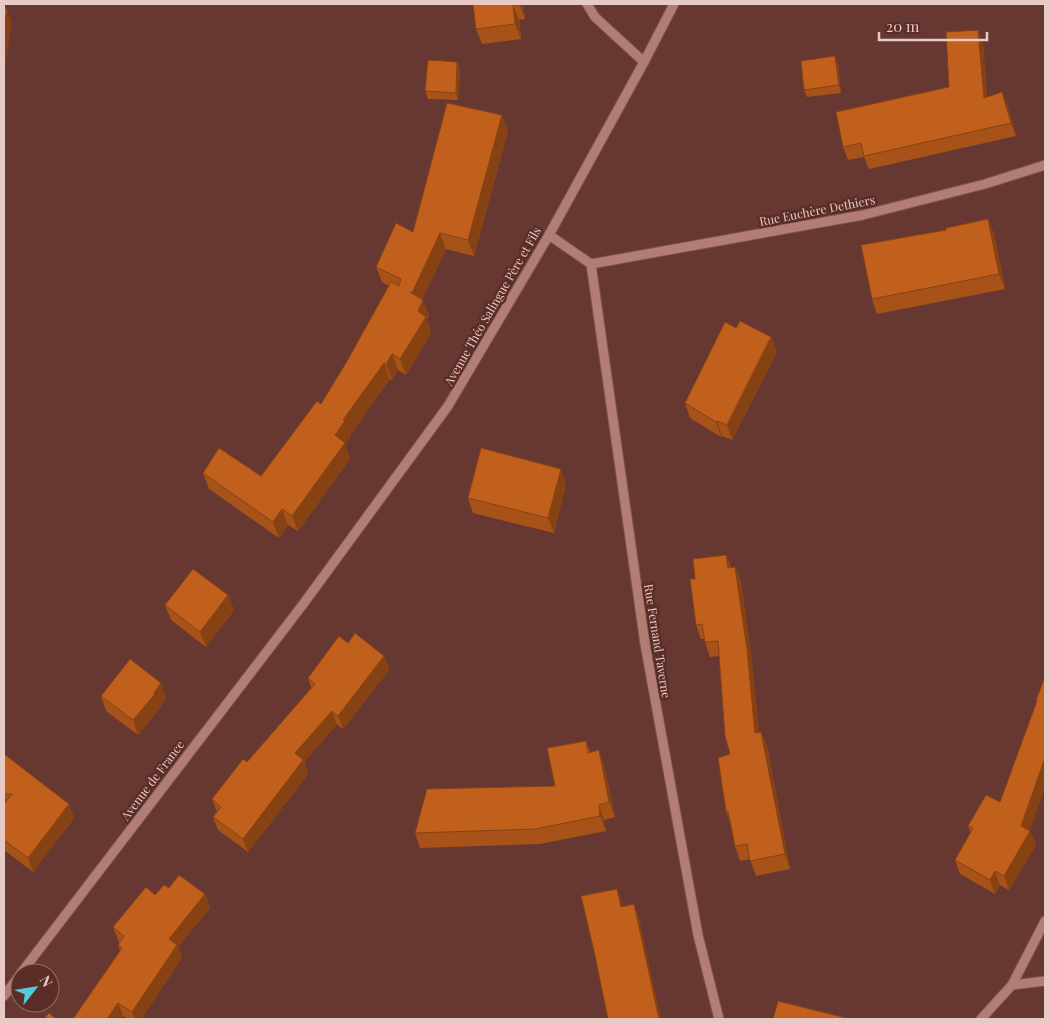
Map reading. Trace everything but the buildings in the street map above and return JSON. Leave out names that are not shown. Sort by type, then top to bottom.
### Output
[{"type":"street","points":[[587,4],[595,17],[644,62]]},
{"type":"street","name":"Avenue Théo Salingue Père et Fils","points":[[304,603],[448,406],[549,235],[674,4]]},
{"type":"street","name":"Rue Euchère Dethiers","points":[[591,264],[863,215],[985,184],[1045,165]]},
{"type":"street","points":[[549,235],[591,264]]},
{"type":"street","name":"Rue Fernand Taverne","points":[[591,264],[645,644],[698,935],[719,1019]]},
{"type":"street","name":"Avenue de France","points":[[29,963],[304,603]]},
{"type":"street","points":[[982,1019],[1012,985],[1045,921]]},
{"type":"street","points":[[1012,985],[1045,981]]}]
